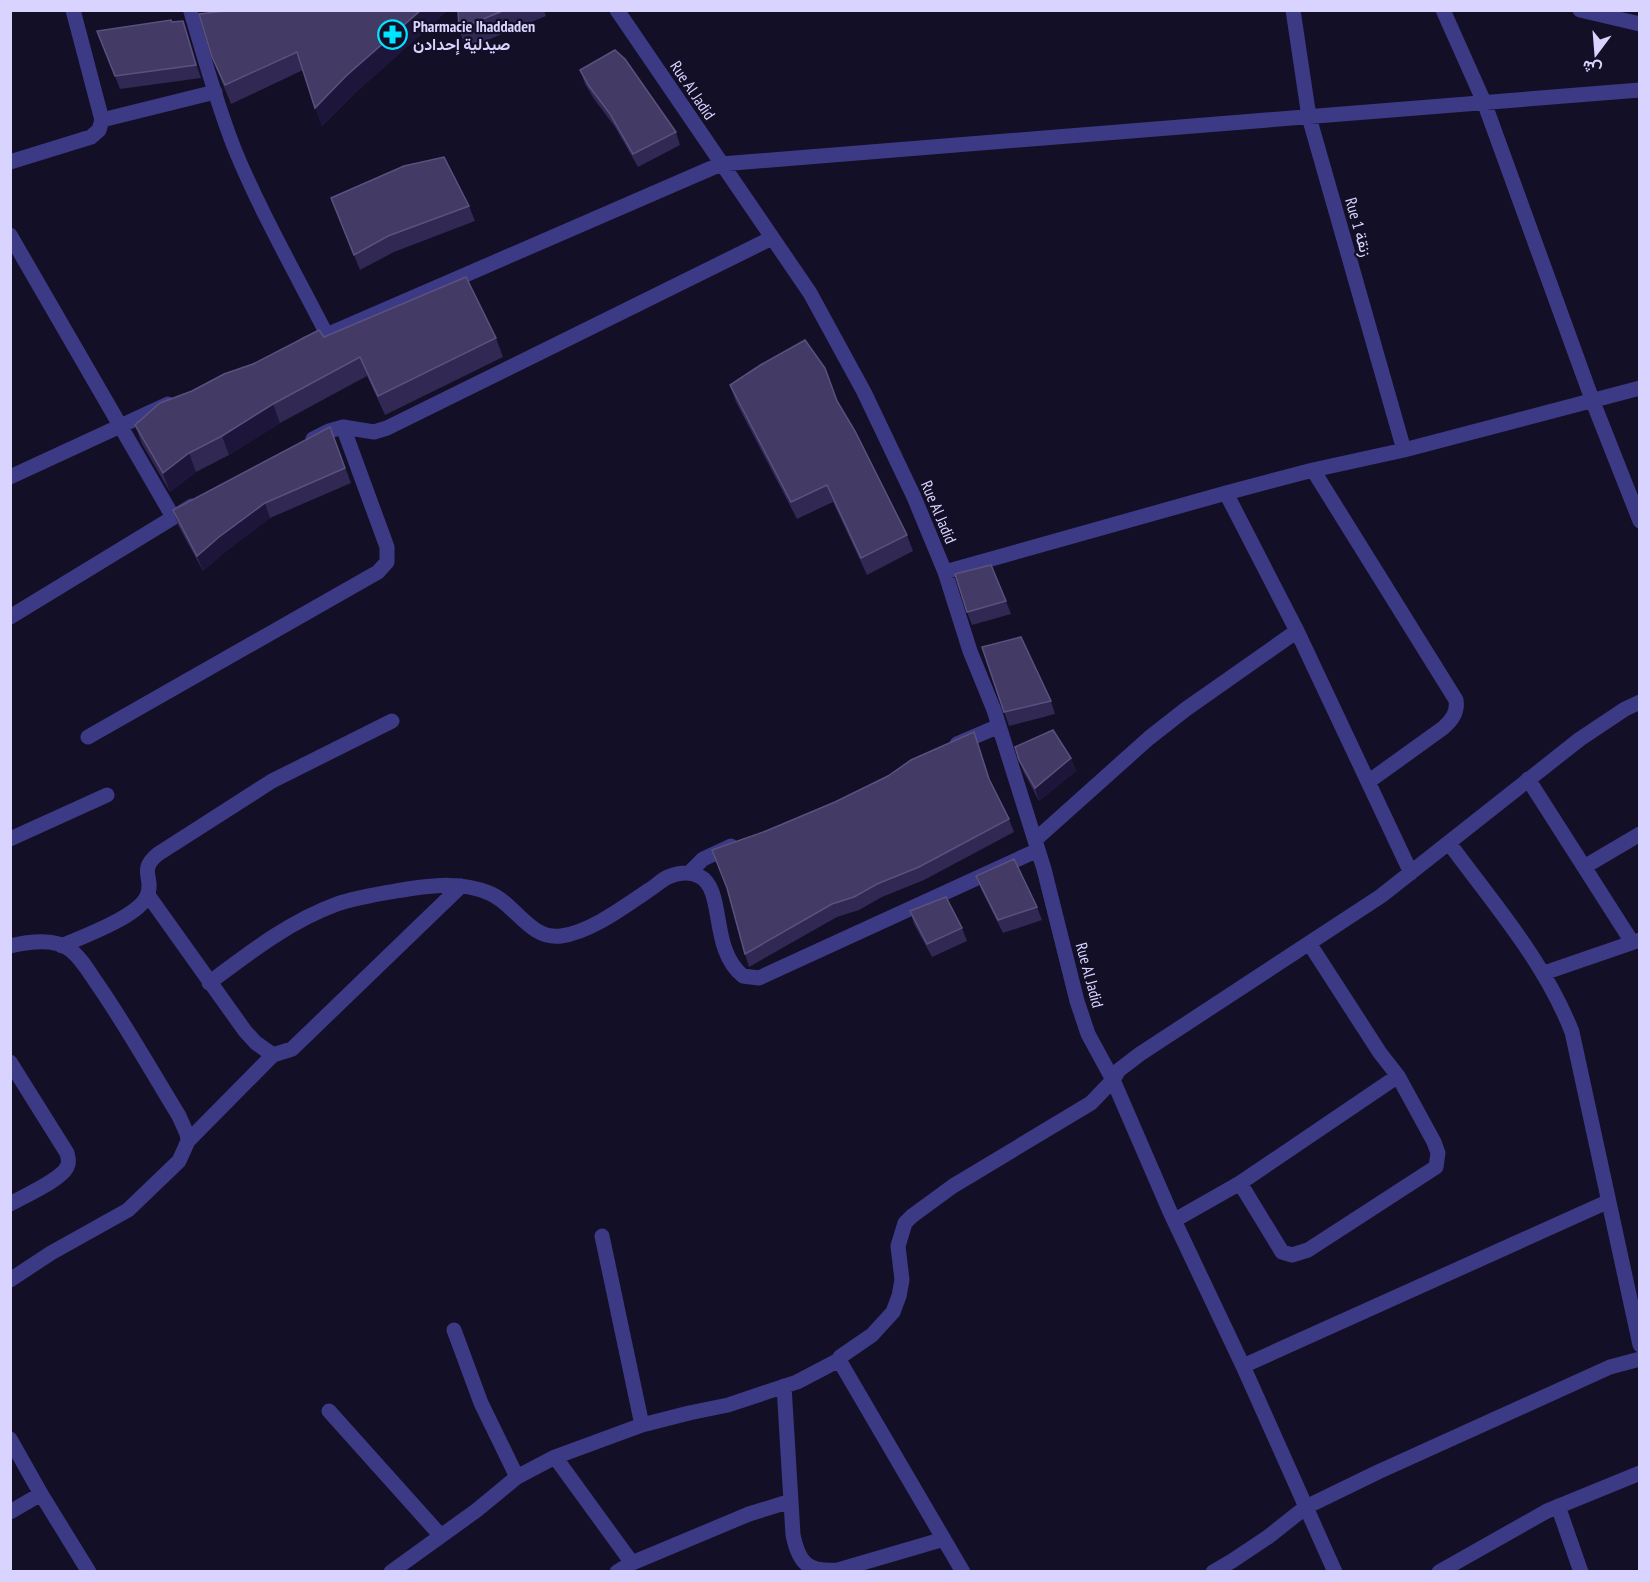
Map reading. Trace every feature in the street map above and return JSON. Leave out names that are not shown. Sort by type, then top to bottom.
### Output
[{"type":"street","points":[[10,162],[91,137],[99,130],[102,120],[73,10]]},
{"type":"street","name":"Rue Al Jadid","points":[[617,10],[810,293],[864,392],[914,497],[945,572],[970,651],[999,726],[1037,845],[1077,1001],[1088,1034],[1113,1080],[1174,1220],[1243,1366],[1335,1572]]},
{"type":"street","name":"Rue 1 زنقة","points":[[1293,10],[1309,117],[1404,450]]},
{"type":"street","points":[[1443,10],[1484,102],[1593,402],[1640,521]]},
{"type":"street","points":[[1580,10],[1640,24]]},
{"type":"street","points":[[1639,10],[1640,17]]},
{"type":"street","points":[[295,349],[721,164],[1640,90]]},
{"type":"street","points":[[102,120],[215,92]]},
{"type":"street","points":[[10,235],[106,397],[119,425],[173,517]]},
{"type":"street","points":[[299,446],[329,431],[343,427],[374,432],[387,428],[772,238]]},
{"type":"street","points":[[945,572],[1226,493],[1313,470],[1404,450],[1640,388]]},
{"type":"street","points":[[10,477],[119,425],[185,397]]},
{"type":"street","points":[[88,737],[378,572],[387,562],[387,547],[343,427]]},
{"type":"street","points":[[1313,470],[1456,700],[1457,706],[1453,718],[1443,728],[1368,782]]},
{"type":"street","points":[[1226,493],[1297,631],[1411,873]]},
{"type":"street","points":[[10,617],[202,500]]},
{"type":"street","points":[[209,983],[264,941],[337,904],[383,893],[424,887],[477,888],[494,895],[537,932],[558,936],[583,929],[606,917],[661,880],[689,873],[706,880],[713,892],[721,941],[729,961],[743,976],[759,978],[1037,845],[1167,724],[1297,631]]},
{"type":"street","points":[[391,1572],[477,1510],[517,1477],[555,1457],[642,1425],[728,1406],[809,1378],[839,1360],[872,1335],[893,1312],[902,1280],[897,1246],[905,1223],[912,1216],[973,1174],[1091,1103],[1113,1080],[1119,1070],[1140,1054],[1411,873],[1580,739],[1640,702]]},
{"type":"street","points":[[62,946],[111,924],[143,903],[150,888],[146,872],[152,859],[158,854],[272,781],[392,721]]},
{"type":"street","points":[[946,749],[999,726]]},
{"type":"street","points":[[1528,779],[1584,867],[1636,941],[1544,973]]},
{"type":"street","points":[[10,839],[107,795]]},
{"type":"street","points":[[1584,867],[1640,834]]},
{"type":"street","points":[[689,873],[703,859],[712,854],[749,841]]},
{"type":"street","points":[[1449,843],[1544,973],[1572,1032],[1607,1202],[1640,1345]]},
{"type":"street","points":[[10,1280],[51,1253],[128,1210],[179,1161],[188,1142],[273,1055],[292,1049],[461,886]]},
{"type":"street","points":[[148,895],[244,1030],[256,1043],[273,1055]]},
{"type":"street","points":[[10,946],[41,942],[62,946],[70,950],[84,965],[178,1116],[187,1134],[188,1142]]},
{"type":"street","points":[[1240,1183],[1282,1252],[1292,1256],[1308,1250],[1436,1167],[1438,1153],[1434,1142],[1398,1076],[1309,943]]},
{"type":"street","points":[[10,1062],[67,1153],[69,1162],[67,1169],[58,1176],[10,1204]]},
{"type":"street","points":[[1174,1220],[1240,1183],[1398,1076]]},
{"type":"street","points":[[1243,1366],[1607,1202]]},
{"type":"street","points":[[602,1236],[642,1425]]},
{"type":"street","points":[[454,1330],[481,1403],[517,1477]]},
{"type":"street","points":[[1213,1572],[1268,1537],[1306,1507],[1610,1367],[1640,1359]]},
{"type":"street","points":[[839,1360],[963,1572]]},
{"type":"street","points":[[784,1386],[793,1535],[797,1553],[810,1567],[822,1571],[838,1570],[944,1539]]},
{"type":"street","points":[[329,1411],[441,1536]]},
{"type":"street","points":[[10,1439],[89,1572]]},
{"type":"street","points":[[555,1457],[632,1563]]},
{"type":"street","points":[[1439,1572],[1558,1506],[1640,1473]]},
{"type":"street","points":[[10,1512],[41,1494]]},
{"type":"street","points":[[617,1572],[632,1563],[749,1514],[791,1501]]},
{"type":"street","points":[[1558,1506],[1581,1572]]},
{"type":"lane","points":[[190,10],[234,148],[327,335]]},
{"type":"building","points":[[234,10],[421,10],[346,76],[315,108],[297,52],[225,85],[212,57],[199,14]]},
{"type":"building","points":[[458,10],[505,10],[459,29]]},
{"type":"building","points":[[171,20],[172,22],[183,21],[196,65],[115,76],[97,31]]},
{"type":"building","points":[[615,50],[625,59],[676,132],[633,154],[610,114],[580,70]]},
{"type":"building","points":[[444,157],[469,206],[388,236],[354,255],[331,198],[404,166]]},
{"type":"building","points":[[466,277],[496,338],[378,396],[360,357],[189,453],[163,473],[135,425],[160,403],[192,391],[224,374],[253,364],[319,330],[324,337]]},
{"type":"building","points":[[805,340],[825,368],[837,401],[855,431],[907,535],[861,558],[827,485],[791,502],[730,385]]},
{"type":"building","points":[[330,427],[345,468],[265,503],[197,556],[173,510]]},
{"type":"building","points":[[991,565],[1006,601],[967,612],[955,574]]},
{"type":"building","points":[[1021,637],[1051,701],[1004,712],[982,647]]},
{"type":"building","points":[[1053,730],[1071,758],[1035,788],[1019,760],[1015,747]]},
{"type":"building","points":[[974,732],[989,779],[1009,819],[919,867],[877,884],[854,897],[832,904],[745,954],[727,888],[712,850],[766,831],[835,802],[888,776],[911,760]]},
{"type":"building","points":[[1014,859],[1037,907],[998,920],[976,876]]},
{"type":"building","points":[[946,897],[962,928],[927,944],[910,911]]},
{"type":"place","name":"Pharmacie Ihaddaden صيدلية إحدادن","points":[[392,35]]}]
